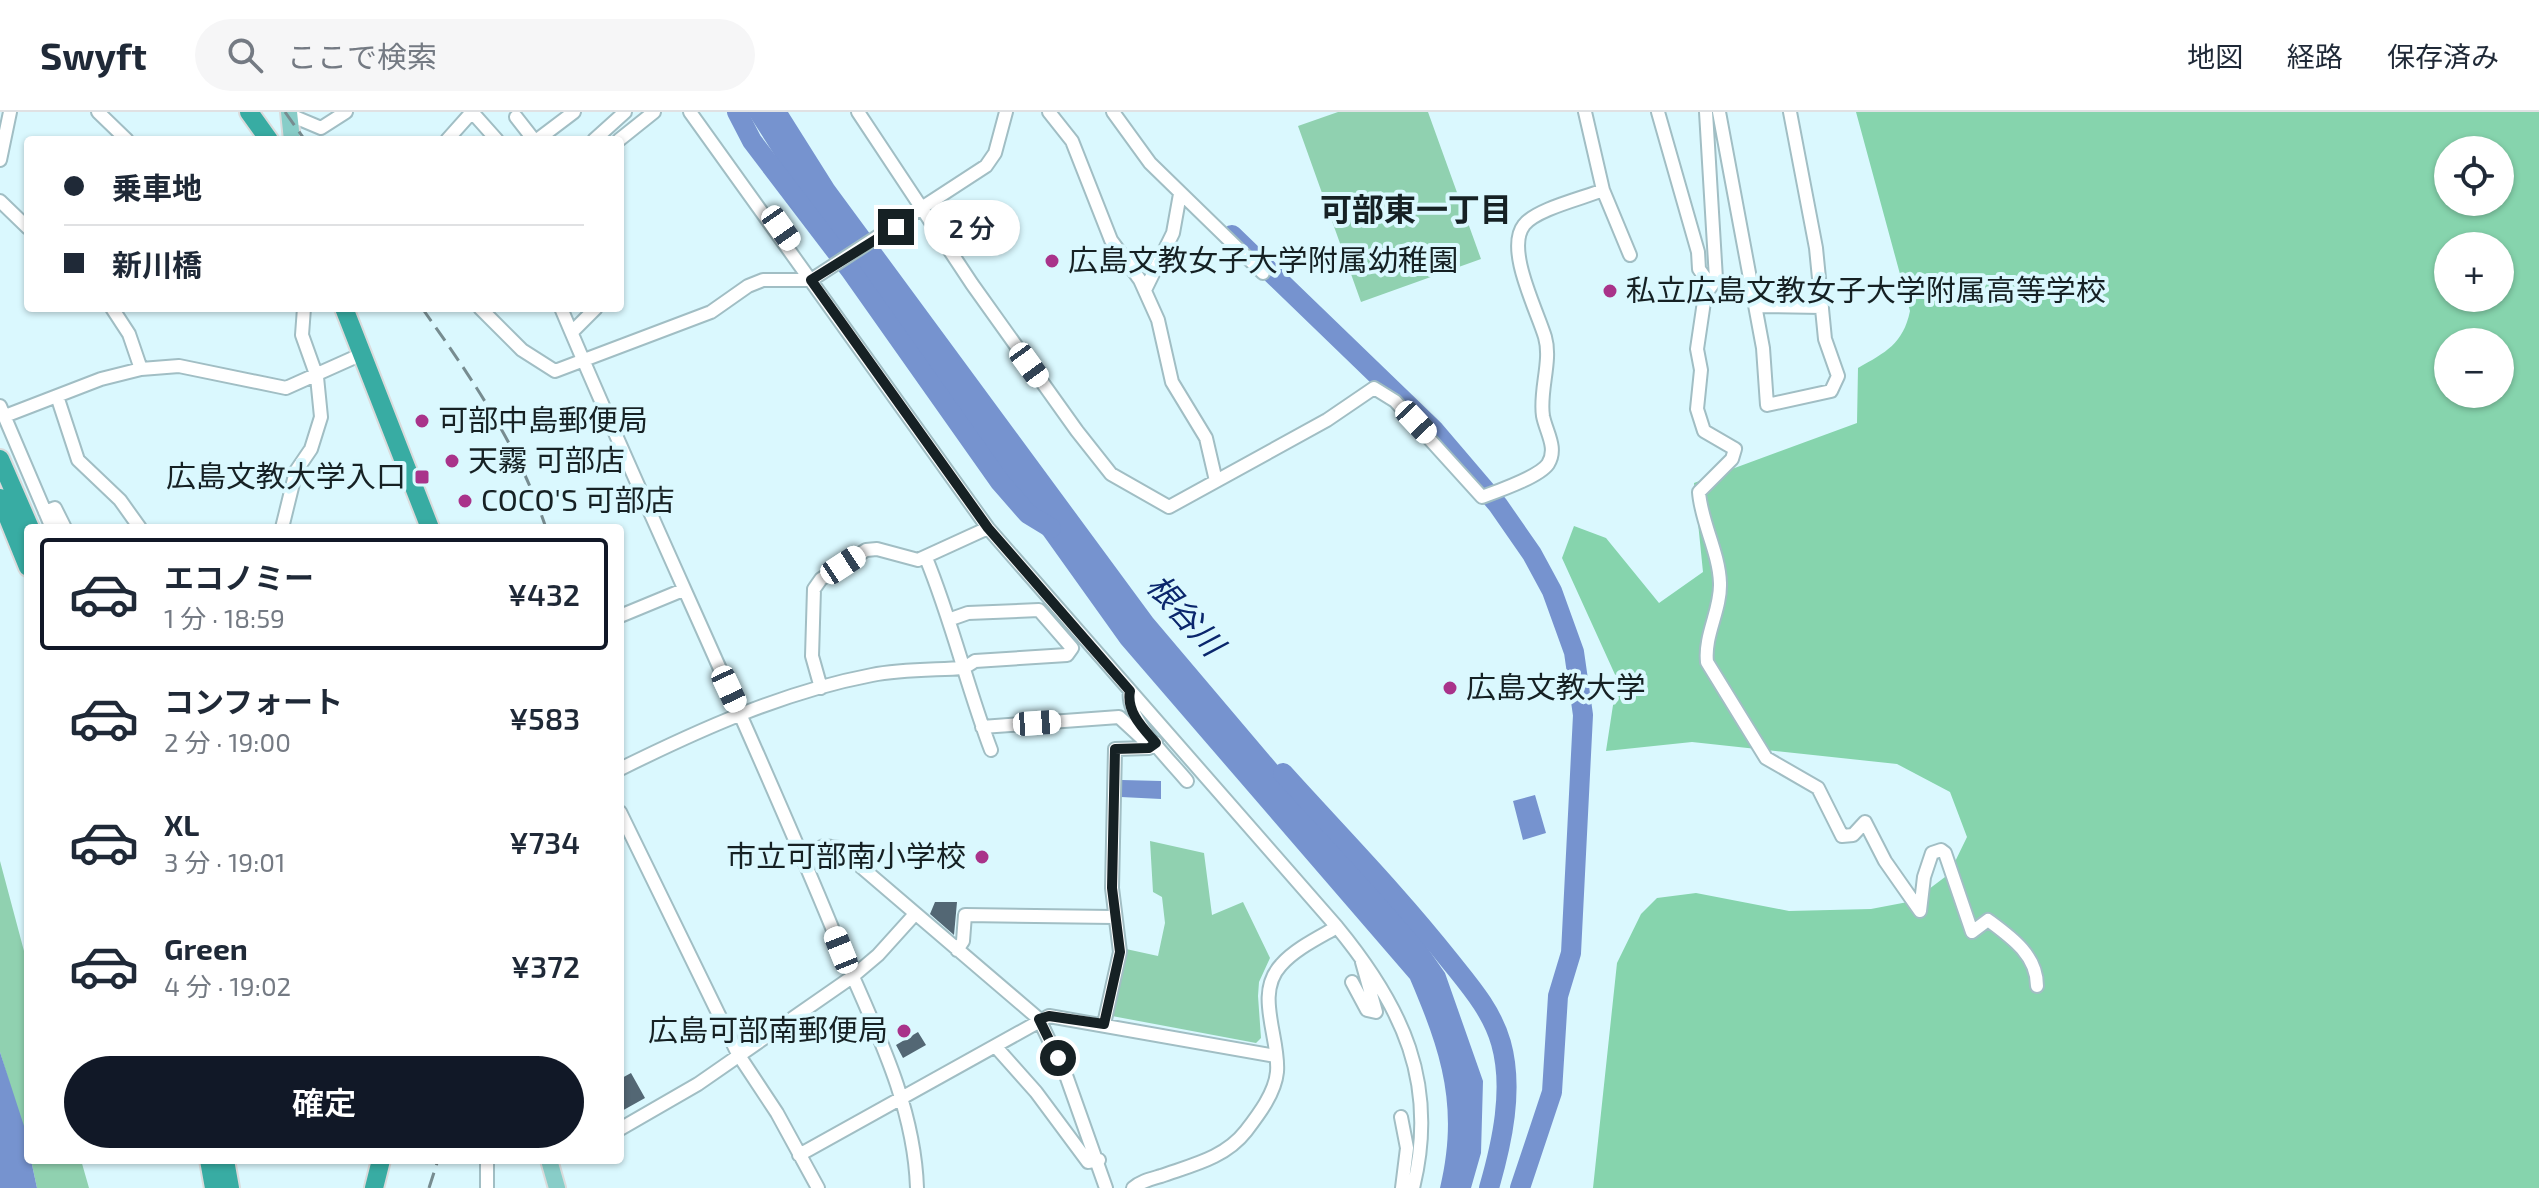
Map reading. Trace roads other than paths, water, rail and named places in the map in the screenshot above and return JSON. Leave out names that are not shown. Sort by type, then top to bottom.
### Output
[{"type":"highway","points":[[249,112],[266,136]]},
{"type":"highway","points":[[346,312],[428,524]]},
{"type":"highway","points":[[0,459],[28,524]]},
{"type":"highway","points":[[0,498],[24,557]]},
{"type":"highway","points":[[210,1164],[214,1188]]},
{"type":"highway","points":[[226,1164],[230,1188]]},
{"type":"highway","points":[[374,1188],[380,1164]]},
{"type":"main road","points":[[290,114],[292,136]]},
{"type":"main road","points":[[553,1164],[557,1188]]},
{"type":"street","points":[[0,160],[10,112]]},
{"type":"street","points":[[98,112],[123,136]]},
{"type":"street","points":[[290,114],[321,128],[346,112]]},
{"type":"street","points":[[451,136],[472,112],[493,136]]},
{"type":"street","points":[[541,136],[574,112]]},
{"type":"street","points":[[598,136],[625,112]]},
{"type":"street","points":[[624,136],[654,112]]},
{"type":"street","points":[[690,112],[988,528],[1337,927],[1386,991],[1411,1047],[1422,1141],[1413,1188]]},
{"type":"street","points":[[697,112],[797,250],[811,280]]},
{"type":"street","points":[[858,112],[921,210],[1029,365],[1111,474],[1169,507],[1338,414],[1374,388],[1395,401],[1489,494],[1540,471],[1549,463],[1552,445],[1543,415],[1546,340],[1525,282],[1518,242],[1523,225],[1536,215],[1603,190]]},
{"type":"street","points":[[484,312],[522,350],[549,369],[569,368],[711,312],[748,286],[763,280],[811,280],[986,166],[998,143],[1006,112]]},
{"type":"street","points":[[1049,112],[1072,141],[1111,240],[1145,290],[1158,320],[1172,382],[1206,438],[1216,481]]},
{"type":"street","points":[[1113,112],[1150,163],[1263,273]]},
{"type":"street","points":[[1585,112],[1603,190],[1630,255]]},
{"type":"street","points":[[1658,112],[1698,252],[1699,269],[1711,286]]},
{"type":"street","points":[[1706,112],[1716,279],[1705,295],[1698,335],[1701,370],[1697,409],[1704,431],[1735,449],[1732,459],[1699,492],[1721,581],[1705,649],[1711,673],[1766,758],[1818,788],[1842,836],[1853,835],[1865,822],[1885,861],[1920,911],[1924,877],[1932,853],[1941,850],[1945,853],[1972,932],[1988,920],[2002,930],[2027,955],[2037,971],[2037,986]]},
{"type":"street","points":[[1719,112],[1756,306],[1767,405],[1831,391],[1838,376],[1825,339],[1816,248],[1790,112]]},
{"type":"street","points":[[516,117],[533,136]]},
{"type":"street","points":[[1145,290],[1173,233],[1180,194]]},
{"type":"street","points":[[0,201],[24,224]]},
{"type":"street","points":[[1756,306],[1822,307]]},
{"type":"street","points":[[115,312],[129,334],[141,369]]},
{"type":"street","points":[[283,524],[296,471],[311,449],[321,417],[317,377],[302,335],[304,312]]},
{"type":"street","points":[[563,312],[803,856],[903,1098],[913,1141],[917,1188]]},
{"type":"street","points":[[572,332],[592,312]]},
{"type":"street","points":[[50,524],[2,411],[141,369],[179,366],[286,388],[317,377],[362,354]]},
{"type":"street","points":[[57,396],[78,460],[120,500],[137,524]]},
{"type":"street","points":[[45,512],[55,508],[63,524]]},
{"type":"street","points":[[821,688],[812,656],[814,589],[821,579],[866,550],[877,549],[918,560],[988,528]]},
{"type":"street","points":[[926,558],[951,619],[991,750]]},
{"type":"street","points":[[624,614],[683,590]]},
{"type":"street","points":[[624,767],[713,723],[821,688],[874,674],[964,668],[975,661],[1067,655],[1072,648],[1039,610],[968,613],[951,619]]},
{"type":"street","points":[[1130,691],[1128,702],[1135,717],[1187,781]]},
{"type":"street","points":[[982,727],[1119,717],[1145,741],[1156,743]]},
{"type":"street","points":[[1104,1024],[1120,952],[1113,917],[1115,749],[1149,748],[1156,743]]},
{"type":"street","points":[[624,820],[738,1054],[818,1188]]},
{"type":"street","points":[[803,856],[824,846],[839,848],[1039,1019],[1067,1078],[1099,1160],[1106,1188]]},
{"type":"street","points":[[624,1127],[698,1084],[852,977],[878,955],[915,914]]},
{"type":"street","points":[[957,950],[963,941],[965,915],[1113,917]]},
{"type":"street","points":[[1133,1188],[1226,1151],[1244,1134],[1273,1089],[1276,1056],[1269,1006],[1274,975],[1281,965],[1303,948],[1337,927]]},
{"type":"street","points":[[1352,982],[1367,1010],[1376,1012],[1360,956]]},
{"type":"street","points":[[799,1155],[1049,1016],[1276,1056]]},
{"type":"street","points":[[996,1047],[1036,1092],[1088,1162],[1099,1160]]},
{"type":"street","points":[[1401,1117],[1407,1148],[1402,1188]]},
{"type":"street","points":[[487,1164],[487,1188]]},
{"type":"water","points":[[747,112],[788,112],[834,185],[1153,618],[1403,913],[1445,973],[1483,1081],[1481,1153],[1471,1188],[1440,1188],[1448,1132],[1444,1081],[1431,1032],[1410,979],[1121,644],[800,195]]},
{"type":"water","points":[[1122,780],[1161,781],[1161,799],[1121,797]]},
{"type":"water","points":[[1535,795],[1546,833],[1523,840],[1513,801]]},
{"type":"water","points":[[0,1052],[24,1126],[24,1164],[32,1164],[37,1188],[0,1188]]},
{"type":"waterway","name":"根谷川","points":[[737,112],[752,141],[851,271],[1000,482],[1028,514],[1051,528]]},
{"type":"waterway","points":[[1232,235],[1434,430],[1498,505],[1532,554],[1552,591],[1574,652],[1583,715],[1571,953],[1558,996],[1552,1092],[1520,1188]]},
{"type":"waterway","name":"根谷川","points":[[1283,773],[1430,937],[1473,989],[1492,1020],[1505,1061],[1506,1097],[1502,1134],[1489,1188]]},
{"type":"railway","points":[[285,112],[302,136]]},
{"type":"railway","points":[[425,312],[508,441],[545,524]]},
{"type":"railway","points":[[429,1188],[437,1164]]},
{"type":"place","name":"広島文教女子大学附属幼稚園","points":[[1052,261]]},
{"type":"place","name":"私立広島文教女子大学附属高等学校","points":[[1610,291]]},
{"type":"place","name":"可部中島郵便局","points":[[422,421]]},
{"type":"place","name":"天霧 可部店","points":[[452,461]]},
{"type":"place","name":"広島文教大学入口","points":[[422,477]]},
{"type":"place","name":"COCO'S 可部店","points":[[465,501]]},
{"type":"place","name":"広島文教大学","points":[[1450,688]]},
{"type":"place","name":"市立可部南小学校","points":[[982,857]]},
{"type":"place","name":"広島可部南郵便局","points":[[904,1031]]},
{"type":"district","name":"可部東一丁目","points":[[1416,210]]}]
